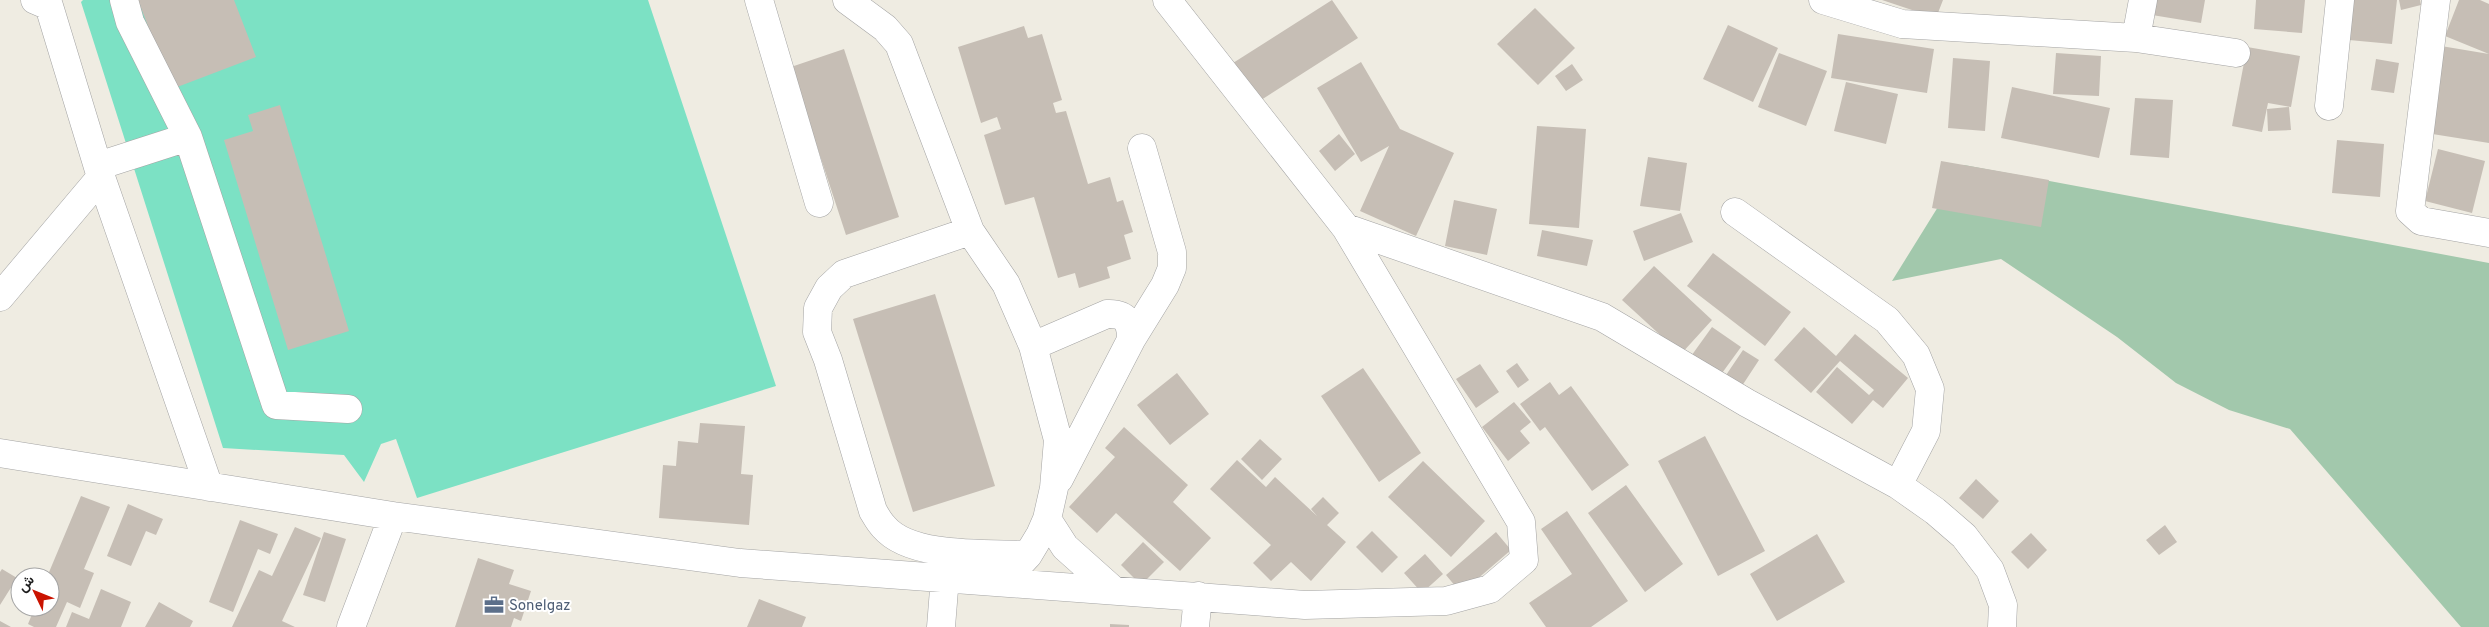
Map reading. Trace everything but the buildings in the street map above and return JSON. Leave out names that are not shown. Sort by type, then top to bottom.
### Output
[{"type":"street","points":[[35,0],[49,6],[100,171],[209,487]]},
{"type":"street","points":[[124,0],[130,22],[188,137],[276,405],[348,409]]},
{"type":"street","points":[[759,0],[819,203]]},
{"type":"street","points":[[847,0],[885,28],[899,44],[970,231],[1006,284],[1033,346],[1058,440],[1054,488],[1047,519],[1028,555],[1014,570],[996,580]]},
{"type":"street","points":[[0,453],[393,516],[740,563],[945,576],[1305,605],[1446,601],[1490,589],[1524,560],[1521,522],[1346,228],[1166,0]]},
{"type":"street","points":[[1823,0],[1902,24],[2136,38],[2236,53]]},
{"type":"street","points":[[2136,38],[2143,0]]},
{"type":"street","points":[[2329,106],[2340,0]]},
{"type":"street","points":[[2436,0],[2410,211],[2421,222],[2489,233]]},
{"type":"street","points":[[0,297],[100,171],[188,137]]},
{"type":"street","points":[[1054,488],[1131,340],[1165,285],[1172,268],[1172,252],[1142,148]]},
{"type":"street","points":[[1735,212],[1887,320],[1916,355],[1930,389],[1926,430],[1898,486]]},
{"type":"street","points":[[1346,228],[1602,317],[1747,403],[1898,486],[1935,511],[1964,536],[1990,570],[2004,604],[2002,627]]},
{"type":"street","points":[[970,231],[844,274],[830,288],[818,308],[817,332],[828,360],[873,511],[884,528],[903,542],[927,550],[1028,555]]},
{"type":"street","points":[[1033,346],[1107,314],[1118,313],[1126,318],[1131,326],[1131,340]]},
{"type":"street","points":[[351,627],[393,516]]},
{"type":"street","points":[[1047,519],[1065,547],[1112,589]]},
{"type":"street","points":[[941,627],[945,576]]},
{"type":"street","points":[[1195,627],[1198,596]]},
{"type":"green space","points":[[83,0],[648,0],[776,386],[417,498],[396,439],[381,444],[364,482],[344,455],[223,448],[81,2]]},
{"type":"green space","points":[[1964,165],[2489,263],[2489,627],[2461,627],[2290,429],[2229,410],[2176,383],[2117,337],[2001,259],[1892,281]]},
{"type":"place","name":"Sonelgaz","points":[[494,605]]}]
